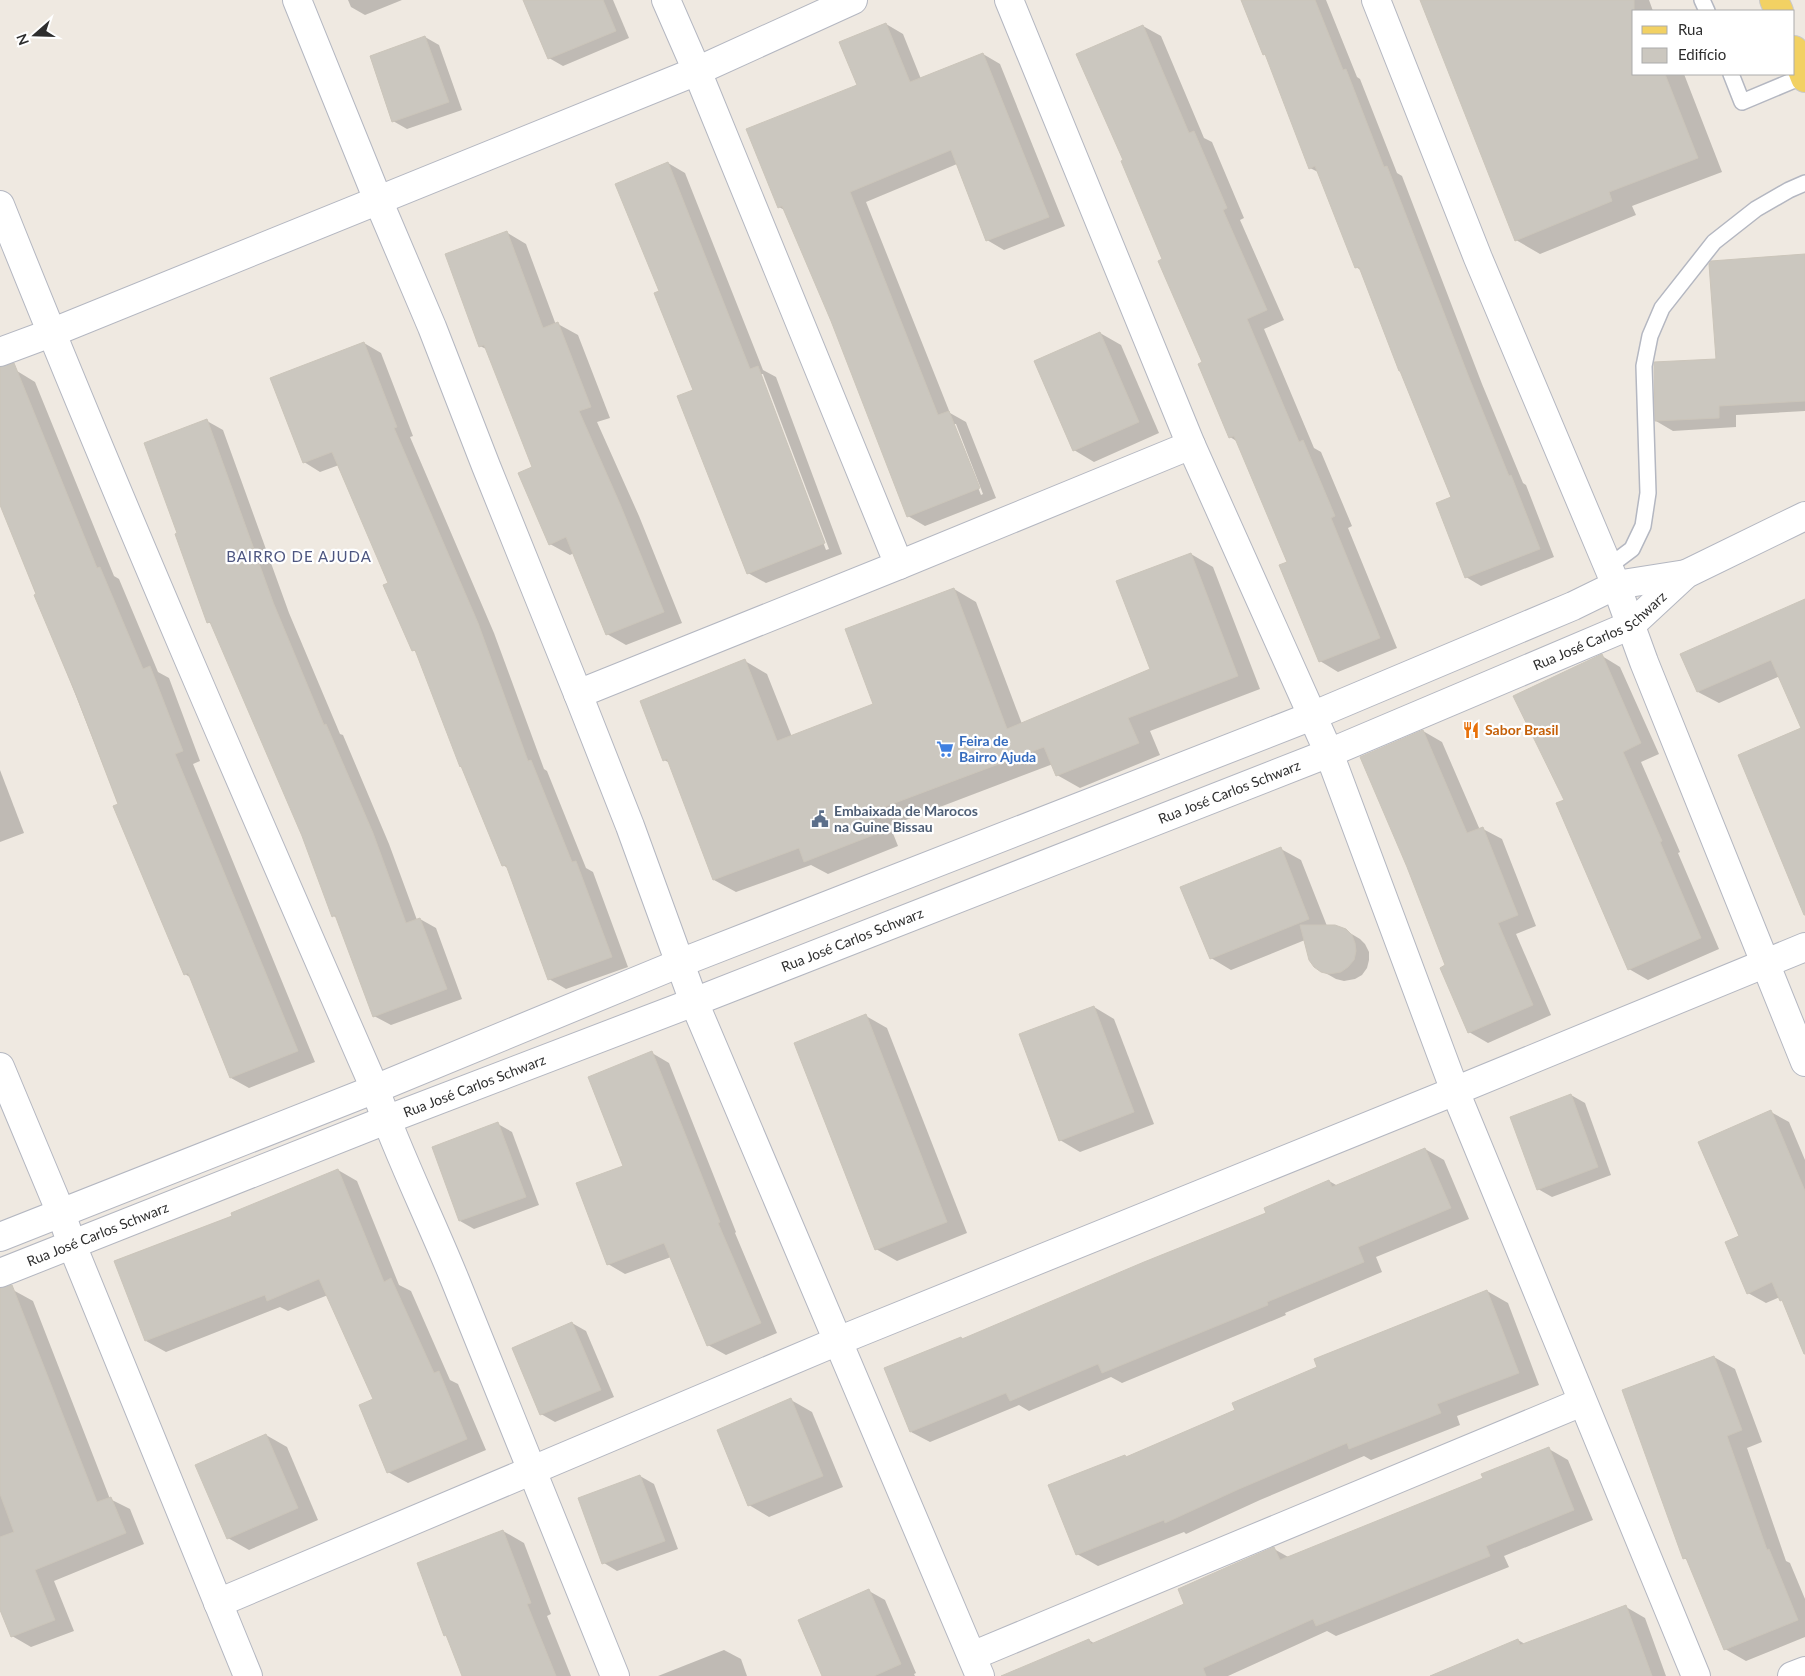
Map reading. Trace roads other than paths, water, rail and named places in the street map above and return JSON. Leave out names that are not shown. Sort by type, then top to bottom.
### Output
[{"type":"main road","points":[[1795,52],[1805,77]]},
{"type":"street","points":[[297,0],[378,200],[432,326],[578,694],[630,826],[694,1002],[976,1666],[1582,1402]]},
{"type":"street","points":[[666,0],[697,70],[899,565]]},
{"type":"street","points":[[0,352],[51,333],[697,70],[854,0]]},
{"type":"street","points":[[1009,0],[1192,445],[1329,753],[1456,1091],[1696,1676]]},
{"type":"street","points":[[1376,0],[1478,258],[1612,576],[1644,662],[1805,1062]]},
{"type":"street","points":[[0,206],[203,696],[376,1089],[386,1120],[431,1222],[615,1676]]},
{"type":"street","points":[[578,694],[1192,445]]},
{"type":"street","name":"Rua José Carlos Schwarz","points":[[0,1273],[386,1120],[694,1002],[1329,753],[1631,625],[1686,574],[1805,516]]},
{"type":"street","name":"Rua José Carlos Schwarz","points":[[0,1237],[376,1089],[680,963],[1312,716],[1573,606],[1612,576],[1686,574]]},
{"type":"street","points":[[218,1603],[838,1340],[1805,948]]},
{"type":"street","points":[[0,1067],[248,1676]]},
{"type":"street","points":[[1792,1676],[1805,1671]]},
{"type":"lane","points":[[1731,75],[1742,102],[1805,77]]},
{"type":"lane","points":[[1612,576],[1632,549],[1643,526],[1648,493],[1644,366],[1650,336],[1662,308],[1714,242],[1756,209],[1805,183]]},
{"type":"place","name":"Sabor Brasil","points":[[1471,730]]},
{"type":"place","name":"Feira de Bairro Ajuda","points":[[945,749]]},
{"type":"place","name":"Embaixada de Marocos na Guine Bissau","points":[[820,819]]},
{"type":"district","name":"BAIRRO DE AJUDA","points":[[299,557]]}]
